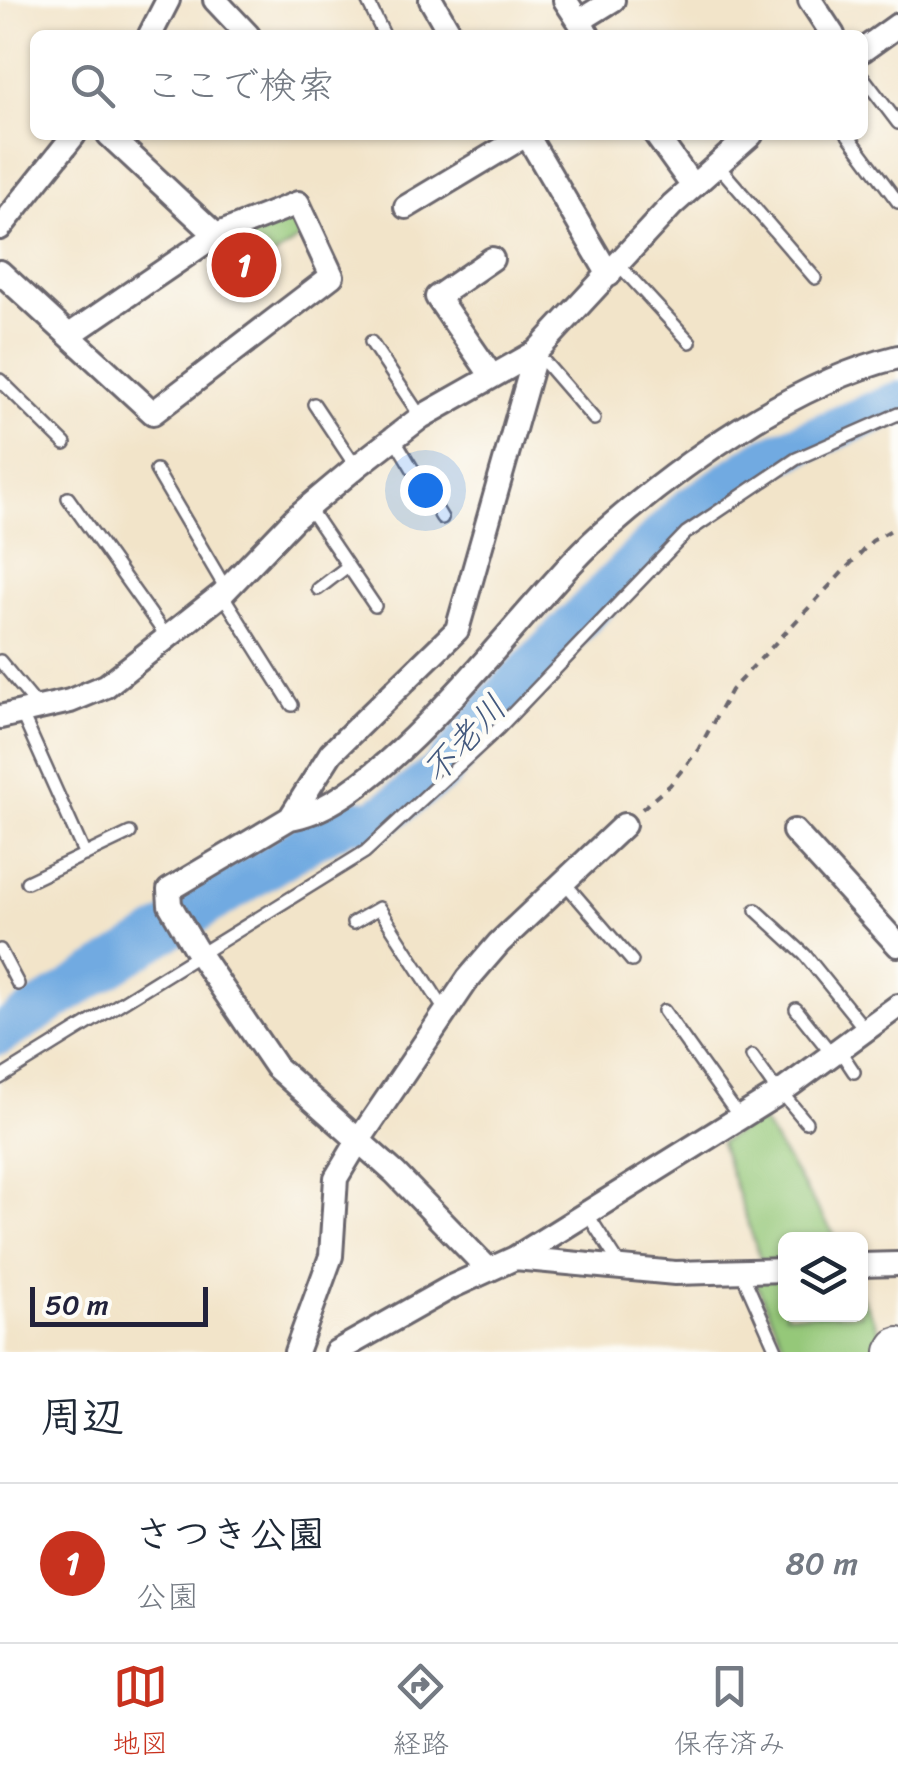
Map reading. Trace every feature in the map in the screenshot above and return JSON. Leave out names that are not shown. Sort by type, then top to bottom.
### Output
[{"type":"street","points":[[153,30],[168,0]]},
{"type":"street","points":[[214,0],[243,30]]},
{"type":"street","points":[[431,0],[449,30]]},
{"type":"street","points":[[566,0],[583,28],[613,0]]},
{"type":"street","points":[[810,0],[831,30]]},
{"type":"street","points":[[868,46],[898,25]]},
{"type":"street","points":[[0,228],[70,140]]},
{"type":"street","points":[[114,140],[216,235]]},
{"type":"street","points":[[406,207],[519,140]]},
{"type":"street","points":[[530,140],[614,270]]},
{"type":"street","points":[[660,140],[692,185]]},
{"type":"street","points":[[20,712],[106,686],[224,592],[308,507],[356,467],[421,417],[536,352],[692,185],[745,140]]},
{"type":"street","points":[[0,272],[72,334],[153,413],[332,276],[298,203],[216,235],[72,334]]},
{"type":"street","points":[[491,375],[437,297],[492,259]]},
{"type":"street","points":[[290,818],[330,753],[458,630],[536,352]]},
{"type":"street","points":[[489,1270],[395,1173],[276,1067],[170,906],[169,890],[290,818],[316,814],[378,769],[413,737],[599,536],[698,458],[805,392],[898,357]]},
{"type":"street","points":[[296,1352],[330,1256],[336,1178],[357,1143],[444,1009],[499,942],[624,825]]},
{"type":"street","points":[[794,831],[898,945]]},
{"type":"street","points":[[336,1352],[515,1258],[780,1093],[898,1006]]},
{"type":"street","points":[[515,1258],[623,1270],[778,1271]]},
{"type":"street","points":[[868,1265],[898,1264]]},
{"type":"lane","points":[[367,0],[382,30]]},
{"type":"lane","points":[[868,83],[898,123]]},
{"type":"lane","points":[[852,140],[898,202]]},
{"type":"lane","points":[[716,162],[815,278]]},
{"type":"lane","points":[[614,270],[690,342]]},
{"type":"lane","points":[[371,342],[421,417]]},
{"type":"lane","points":[[536,352],[594,419]]},
{"type":"lane","points":[[0,380],[65,444]]},
{"type":"lane","points":[[314,404],[356,467]]},
{"type":"lane","points":[[0,1078],[198,951],[365,852],[421,805],[686,534],[796,459],[898,414]]},
{"type":"lane","points":[[394,438],[442,518]]},
{"type":"lane","points":[[156,470],[292,704]]},
{"type":"lane","points":[[68,498],[167,637]]},
{"type":"lane","points":[[308,507],[375,606]]},
{"type":"lane","points":[[318,590],[348,566]]},
{"type":"lane","points":[[0,661],[86,855]]},
{"type":"lane","points":[[27,882],[130,833]]},
{"type":"lane","points":[[564,882],[632,960]]},
{"type":"lane","points":[[353,924],[380,908],[444,1009]]},
{"type":"lane","points":[[756,910],[805,955],[864,1028]]},
{"type":"lane","points":[[0,950],[18,984]]},
{"type":"lane","points":[[796,1009],[854,1072]]},
{"type":"lane","points":[[664,1011],[740,1119]]},
{"type":"lane","points":[[752,1056],[806,1122]]},
{"type":"lane","points":[[586,1212],[623,1270]]},
{"type":"lane","points":[[742,1273],[777,1352]]},
{"type":"path","points":[[624,825],[670,785],[698,750],[731,690],[872,541],[898,526]]},
{"type":"green space","points":[[289,217],[302,236],[238,283],[213,247]]},
{"type":"green space","points":[[760,1118],[833,1232],[778,1232],[778,1260],[761,1261],[720,1143]]},
{"type":"green space","points":[[778,1277],[778,1322],[868,1322],[868,1309],[882,1336],[871,1352],[787,1352],[756,1283],[759,1278]]},
{"type":"waterway","name":"不老川","points":[[0,1034],[315,838],[349,820],[375,821],[441,772],[501,699],[686,511],[764,459],[898,402]]},
{"type":"place","name":"さつき公園","points":[[244,265]]}]
